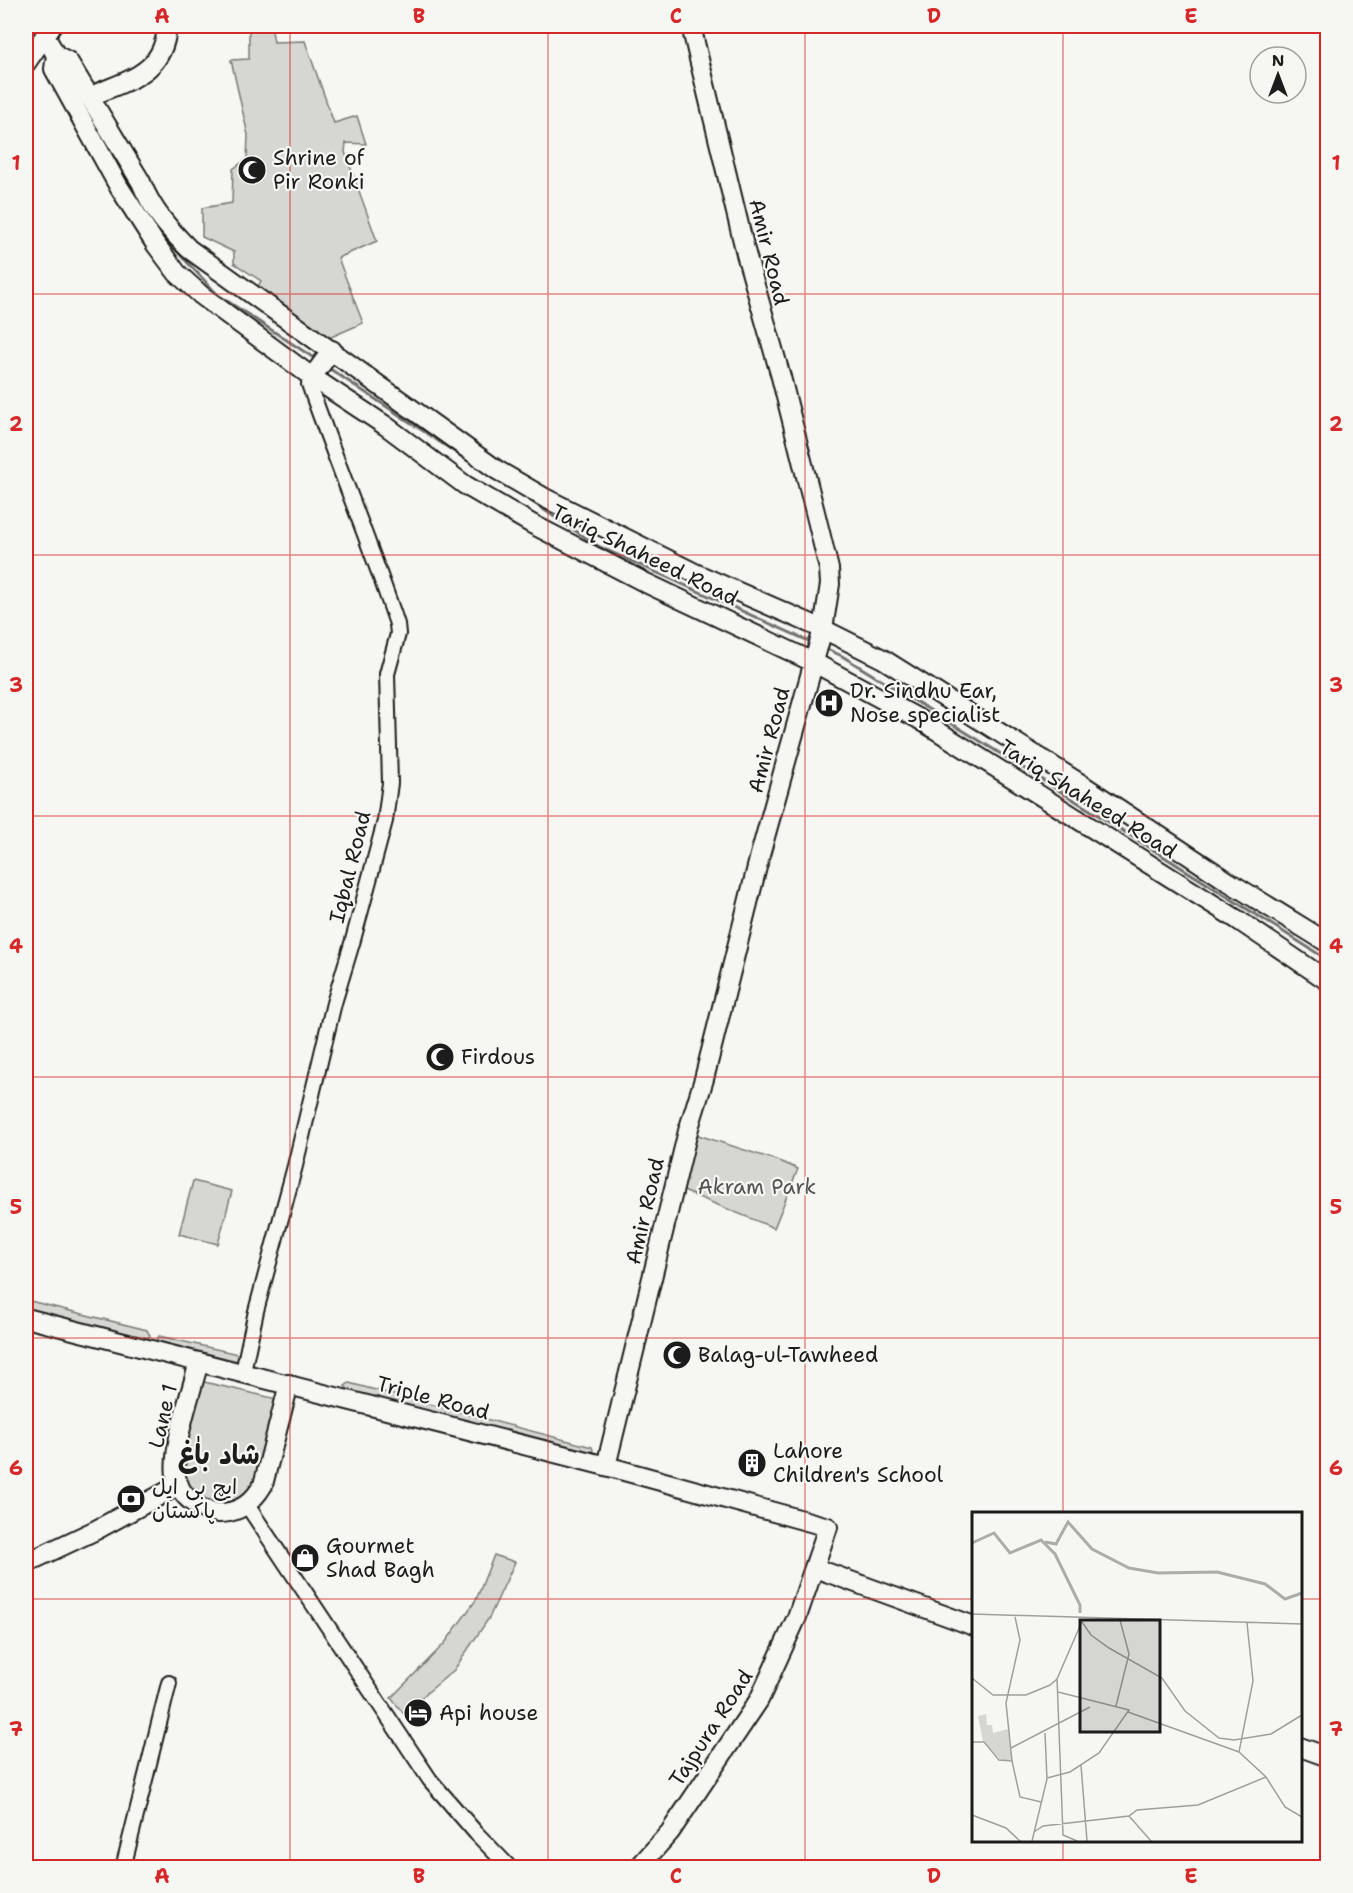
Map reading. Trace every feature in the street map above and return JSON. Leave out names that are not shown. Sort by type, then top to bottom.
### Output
[{"type":"main road","points":[[88,97],[136,78],[150,68],[161,54],[167,26]]},
{"type":"main road","name":"Amir Road","points":[[606,1466],[688,1131],[704,1079],[760,855],[822,631],[830,584],[829,569],[784,388],[746,254],[691,26]]},
{"type":"main road","points":[[26,63],[49,31]]},
{"type":"main road","name":"Tariq Shaheed Road","points":[[49,31],[56,55],[54,69],[112,175],[156,245],[177,273],[201,295],[465,485],[532,524],[646,583],[814,660],[917,718],[1239,920],[1328,981]]},
{"type":"main road","name":"Tariq Shaheed Road","points":[[56,55],[68,61],[141,182],[149,201],[166,226],[189,249],[497,470],[545,498],[695,573],[883,659],[1328,943]]},
{"type":"main road","points":[[313,375],[331,351]]},
{"type":"main road","name":"Triple Road","points":[[26,1318],[606,1466],[828,1527]]},
{"type":"main road","name":"Lane 1","points":[[179,1485],[176,1463],[198,1362]]},
{"type":"main road","points":[[26,1563],[96,1530],[179,1485],[192,1502],[202,1509],[226,1513],[247,1505],[256,1497],[263,1485],[289,1384]]},
{"type":"main road","name":"Tajpura Road","points":[[638,1868],[670,1832],[759,1700],[797,1617],[828,1527]]},
{"type":"main road","points":[[815,1568],[972,1625]]},
{"type":"main road","points":[[1302,1748],[1328,1757]]},
{"type":"street","name":"Iqbal Road","points":[[243,1372],[256,1311],[334,1003],[353,940],[389,799],[387,674],[398,634],[397,624],[363,524],[309,384],[313,375]]},
{"type":"street","points":[[247,1505],[430,1780],[510,1868]]},
{"type":"street","points":[[123,1868],[169,1683]]},
{"type":"green space","points":[[249,26],[271,26],[274,42],[305,41],[334,123],[357,116],[366,144],[346,143],[345,152],[377,241],[338,258],[363,323],[320,342],[253,295],[261,281],[234,263],[234,252],[202,237],[202,208],[232,203],[233,169],[247,159],[248,135],[231,60],[249,59]]},
{"type":"green space","name":"Akram Park","points":[[695,1134],[798,1169],[774,1228],[681,1190]]},
{"type":"green space","points":[[193,1181],[232,1191],[218,1244],[179,1234]]},
{"type":"green space","points":[[26,1300],[147,1330],[150,1336],[145,1340],[26,1310]]},
{"type":"green space","points":[[159,1336],[242,1355],[240,1363],[162,1344],[157,1340]]},
{"type":"green space","points":[[200,1381],[281,1400],[260,1476],[250,1495],[224,1507],[199,1502],[179,1475]]},
{"type":"green space","points":[[349,1383],[592,1447],[593,1450],[591,1453],[585,1453],[349,1390],[345,1386]]},
{"type":"green space","points":[[494,1555],[515,1562],[489,1618],[454,1670],[403,1713],[391,1698],[445,1643],[476,1600]]},
{"type":"waterway","points":[[88,112],[138,196]]},
{"type":"waterway","points":[[150,218],[158,231],[218,295],[317,360]]},
{"type":"waterway","points":[[327,367],[464,458]]},
{"type":"waterway","points":[[513,489],[598,546],[813,643]]},
{"type":"waterway","points":[[825,648],[842,656],[993,749],[1328,960]]},
{"type":"place","name":"Shrine of Pir Ronki","points":[[252,170]]},
{"type":"place","name":"Dr. Sindhu Ear, Nose specialist","points":[[829,703]]},
{"type":"place","name":"Firdous","points":[[440,1057]]},
{"type":"place","name":"Balag-ul-Tawheed","points":[[677,1355]]},
{"type":"place","name":"Lahore Children's School","points":[[752,1463]]},
{"type":"place","name":"ایچ بی ایل پاکستان","points":[[131,1499]]},
{"type":"place","name":"Gourmet Shad Bagh","points":[[305,1558]]},
{"type":"place","name":"Api house","points":[[418,1713]]},
{"type":"district","name":"شاد باٰغ","points":[[219,1455]]}]
